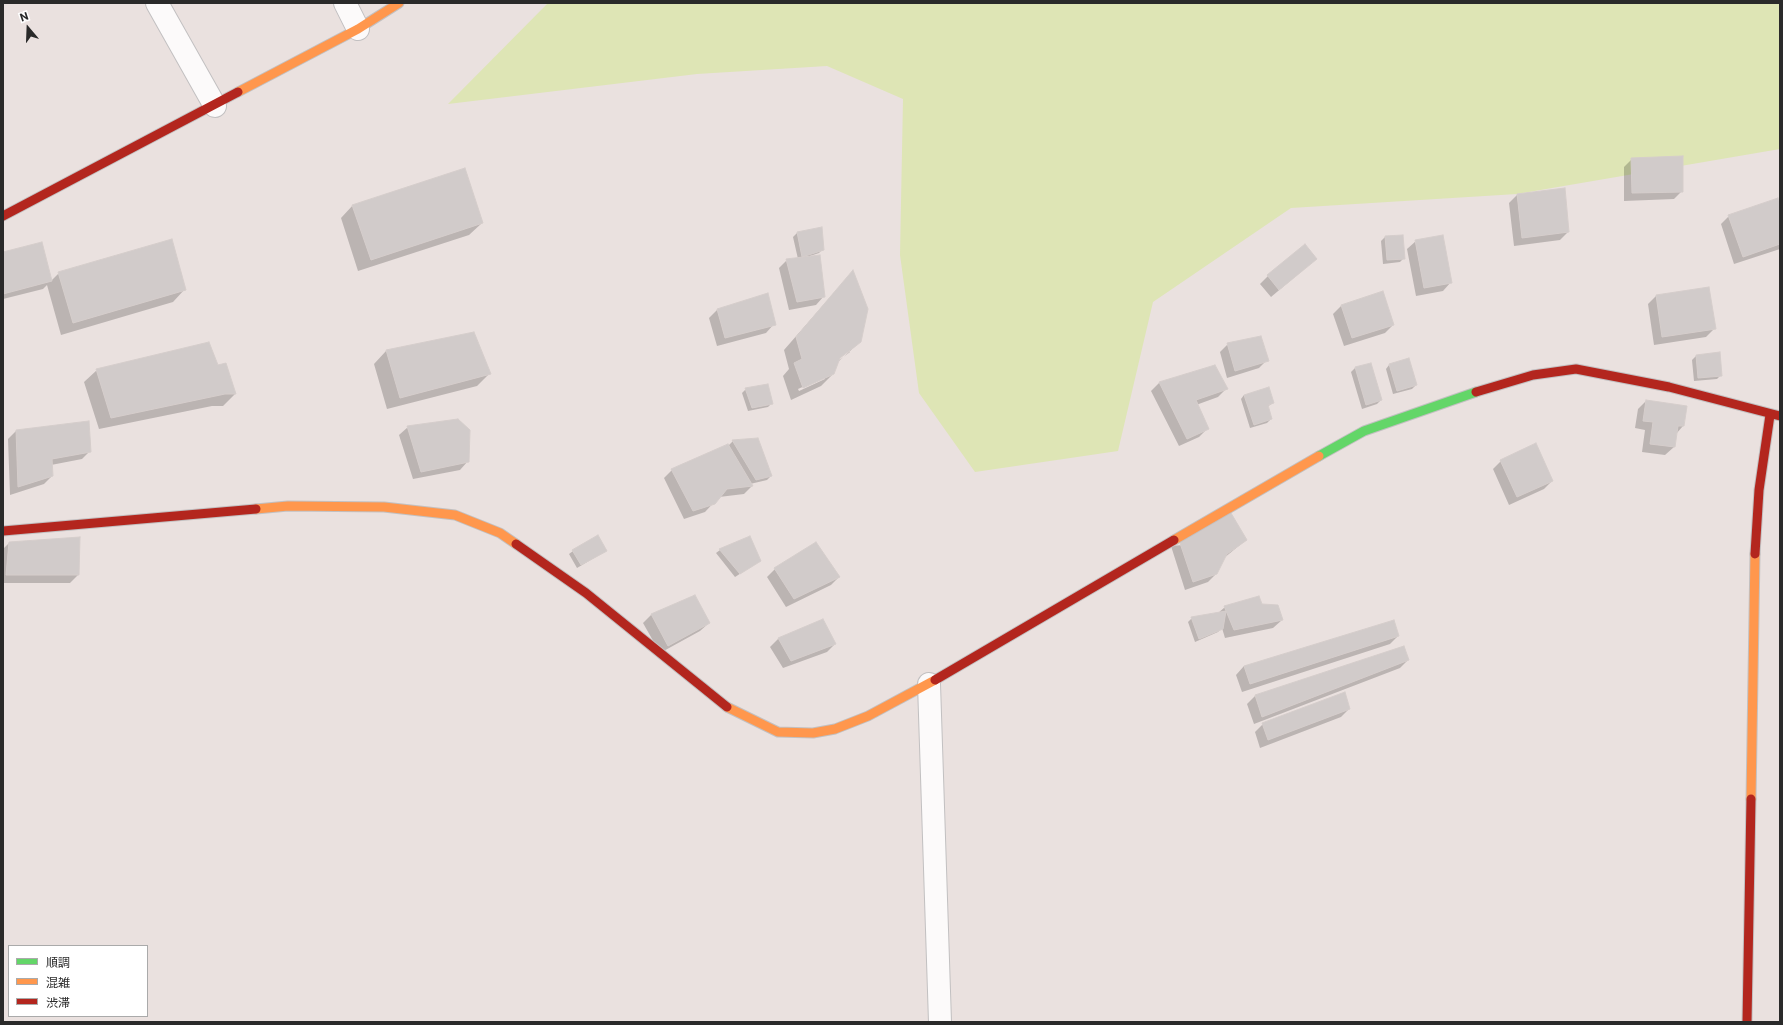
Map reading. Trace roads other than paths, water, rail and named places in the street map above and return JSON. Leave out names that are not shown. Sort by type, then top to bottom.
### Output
[{"type":"street","points":[[157,3],[214,106]]},
{"type":"street","points":[[346,3],[358,29]]},
{"type":"street","points":[[3,216],[358,29],[398,3]]},
{"type":"street","points":[[3,531],[288,506],[384,506],[455,515],[500,533],[586,593],[730,708],[778,732],[813,733],[835,729],[868,716],[929,684],[1241,501],[1364,431],[1472,393],[1533,375],[1576,369],[1669,387],[1770,415],[1780,416]]},
{"type":"street","points":[[1747,1022],[1755,553],[1759,490],[1770,415]]},
{"type":"street","points":[[929,684],[940,1022]]}]
